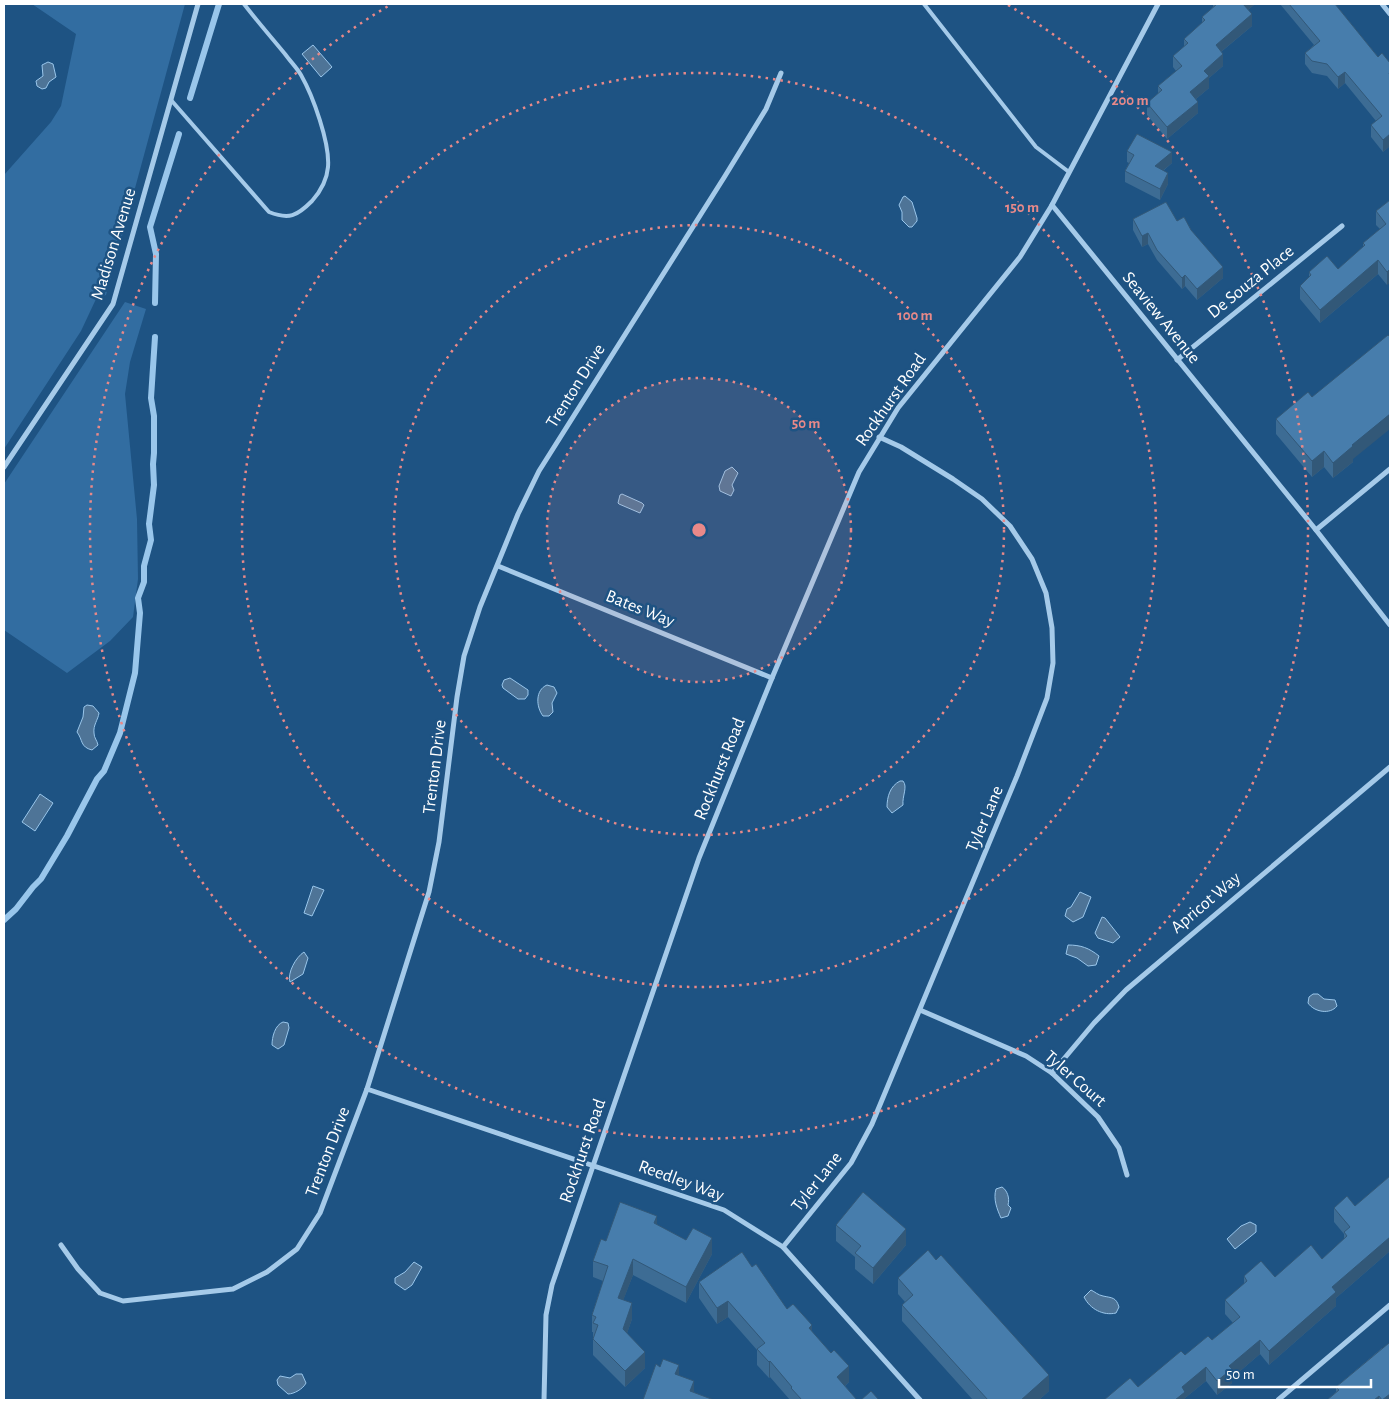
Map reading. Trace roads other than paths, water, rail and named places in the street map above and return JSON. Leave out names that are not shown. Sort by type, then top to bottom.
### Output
[{"type":"street","name":"Madison Avenue","points":[[4,467],[113,304],[198,4]]},
{"type":"street","points":[[1052,205],[1158,4]]},
{"type":"street","points":[[1382,4],[1390,14]]},
{"type":"street","name":"Trenton Drive","points":[[62,1245],[78,1269],[100,1293],[123,1301],[233,1289],[267,1272],[297,1249],[320,1213],[367,1089],[429,892],[439,842],[464,656],[480,606],[518,514],[539,471],[766,109],[781,73]]},
{"type":"street","name":"Seaview Avenue","points":[[1052,205],[1316,530],[1390,625]]},
{"type":"street","name":"Rockhurst Road","points":[[544,1400],[548,1299],[552,1285],[696,867],[772,678],[859,472],[898,408],[1020,257],[1052,205]]},
{"type":"street","name":"De Souza Place","points":[[1177,360],[1342,226]]},
{"type":"street","name":"Tyler Lane","points":[[783,1247],[851,1163],[872,1124],[1017,776],[1047,698],[1053,663],[1052,628],[1046,593],[1032,559],[1010,526],[982,499],[960,484],[901,447],[879,437]]},
{"type":"street","points":[[1316,530],[1390,469]]},
{"type":"street","name":"Bates Way","points":[[498,566],[772,678]]},
{"type":"street","name":"Apricot Way","points":[[1052,1073],[1094,1023],[1126,990],[1390,767]]},
{"type":"street","name":"Tyler Court","points":[[920,1010],[1026,1056],[1052,1073],[1098,1117],[1119,1148],[1127,1175]]},
{"type":"street","name":"Reedley Way","points":[[367,1089],[724,1210],[783,1247],[920,1400]]},
{"type":"street","points":[[1278,1400],[1390,1305]]},
{"type":"lane","points":[[170,100],[269,212],[281,217],[290,217],[299,213],[314,199],[322,187],[328,168],[328,152],[312,99],[301,74],[244,4]]},
{"type":"lane","points":[[924,4],[1036,147],[1069,172]]},
{"type":"waterway","points":[[190,98],[219,4]]},
{"type":"waterway","points":[[155,303],[156,254],[150,227],[179,134]]},
{"type":"waterway","points":[[4,920],[16,909],[41,879],[67,836],[97,779],[104,771],[120,733],[135,673],[140,613],[138,598],[144,582],[144,566],[151,540],[149,524],[154,485],[154,416],[151,398],[155,337]]}]
